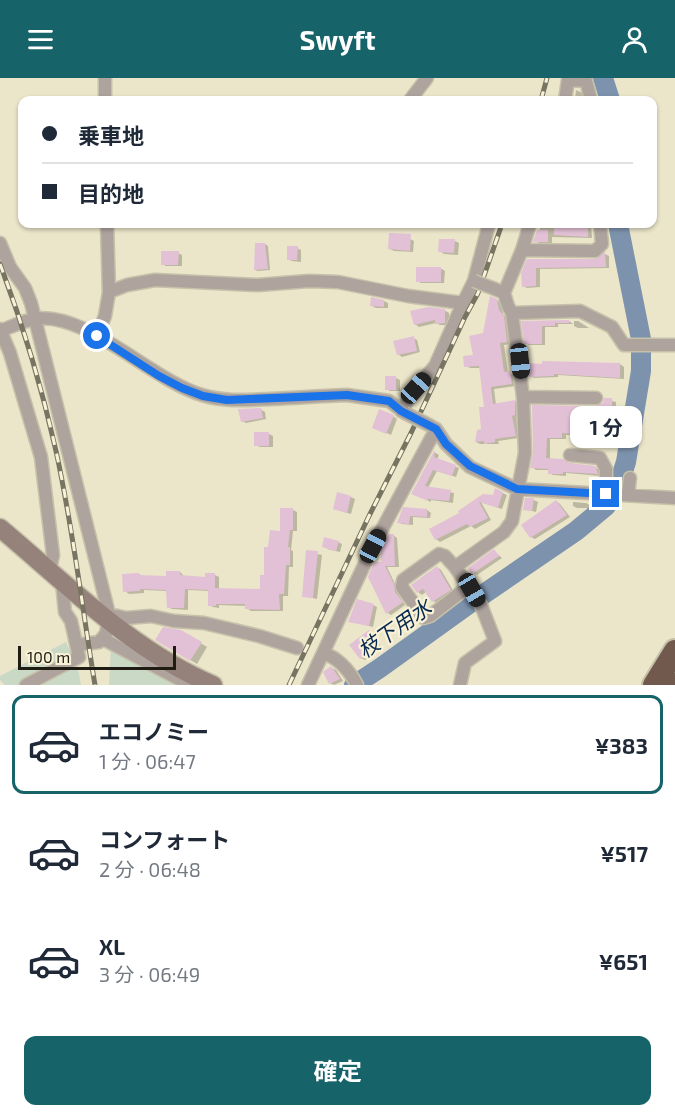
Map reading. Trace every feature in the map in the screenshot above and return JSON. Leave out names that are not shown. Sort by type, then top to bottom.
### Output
[{"type":"highway","points":[[654,685],[675,651]]},
{"type":"street","points":[[105,78],[105,96]]},
{"type":"street","points":[[413,96],[427,78]]},
{"type":"street","points":[[566,96],[568,80],[586,81],[590,96]]},
{"type":"street","points":[[97,336],[105,316],[109,292],[107,228]]},
{"type":"street","points":[[403,412],[416,388],[435,366],[474,281],[480,249],[488,228]]},
{"type":"street","points":[[499,291],[522,250],[529,228]]},
{"type":"street","points":[[522,250],[595,251],[602,244],[600,228]]},
{"type":"street","points":[[0,243],[10,267],[25,288],[34,319],[107,623],[107,641],[190,685]]},
{"type":"street","points":[[109,292],[127,285],[155,279],[258,285],[309,281],[338,282],[408,296],[463,303]]},
{"type":"street","points":[[455,567],[504,532],[512,521],[525,453],[523,397],[512,313],[499,291],[474,281]]},
{"type":"street","points":[[512,313],[580,311],[612,327],[624,345],[675,345]]},
{"type":"street","points":[[26,685],[79,657],[71,621],[65,612],[56,576],[40,457],[10,353],[0,331],[34,319],[59,320],[77,325],[159,376],[203,396],[227,400],[347,395],[389,401],[403,412],[433,428],[446,444],[470,466],[517,489],[675,498]]},
{"type":"street","points":[[523,397],[596,398]]},
{"type":"street","points":[[308,685],[373,546],[433,428]]},
{"type":"street","points":[[570,455],[600,458],[606,469],[606,494]]},
{"type":"street","points":[[627,494],[630,478]]},
{"type":"street","points":[[0,528],[107,623],[192,676],[213,685]]},
{"type":"street","points":[[459,685],[465,663],[495,641],[481,605],[471,588],[455,567],[439,554],[404,580],[402,587],[424,618],[471,588]]},
{"type":"street","points":[[107,623],[126,618],[151,616],[204,623],[297,648]]},
{"type":"street","points":[[77,645],[99,642],[107,623]]},
{"type":"street","points":[[323,653],[333,656],[354,681]]},
{"type":"green space","points":[[66,642],[78,669],[81,685],[5,685],[0,680],[0,676]]},
{"type":"green space","points":[[111,645],[179,685],[109,685]]},
{"type":"building","points":[[554,228],[588,228],[588,237],[554,235]]},
{"type":"building","points":[[537,230],[548,230],[548,242],[533,242]]},
{"type":"building","points":[[389,233],[411,234],[410,251],[388,249]]},
{"type":"building","points":[[439,239],[455,239],[454,253],[438,252]]},
{"type":"building","points":[[255,243],[265,243],[268,269],[254,270]]},
{"type":"building","points":[[287,246],[298,246],[297,260],[287,260]]},
{"type":"building","points":[[161,251],[179,251],[178,265],[161,265]]},
{"type":"building","points":[[605,252],[606,267],[536,268],[536,286],[522,287],[521,273],[527,259],[595,259]]},
{"type":"building","points":[[416,267],[441,267],[441,282],[416,282]]},
{"type":"building","points":[[490,296],[497,299],[499,310],[504,316],[507,342],[500,343],[504,372],[510,371],[512,384],[491,387],[493,404],[515,400],[515,415],[512,416],[516,436],[495,439],[495,442],[484,444],[484,441],[475,442],[477,430],[481,429],[479,407],[484,407],[479,366],[464,367],[463,356],[473,355],[469,336],[483,333]]},
{"type":"building","points":[[371,297],[384,300],[384,307],[370,306]]},
{"type":"building","points":[[428,307],[445,309],[445,323],[435,324],[435,320],[414,325],[410,311]]},
{"type":"building","points":[[569,320],[569,323],[542,326],[542,344],[524,344],[521,321]]},
{"type":"building","points":[[414,336],[417,351],[397,355],[393,341]]},
{"type":"building","points":[[542,361],[620,363],[620,378],[554,374],[554,376],[529,377],[527,363],[542,364]]},
{"type":"building","points":[[385,376],[396,376],[396,390],[385,390]]},
{"type":"building","points":[[604,398],[612,398],[612,435],[600,435],[600,432],[575,432],[575,434],[562,433],[562,438],[547,438],[546,458],[595,466],[598,474],[563,472],[563,474],[548,474],[548,469],[530,468],[533,453],[532,405],[596,406],[603,403]]},
{"type":"building","points":[[261,408],[263,418],[241,422],[238,409]]},
{"type":"building","points":[[379,409],[394,415],[386,434],[372,428]]},
{"type":"building","points":[[254,432],[269,432],[269,446],[254,446]]},
{"type":"building","points":[[434,451],[434,457],[456,465],[452,476],[433,470],[425,486],[451,490],[449,501],[428,499],[428,501],[411,494]]},
{"type":"building","points":[[495,488],[503,492],[498,508],[479,502],[488,518],[470,527],[467,524],[435,540],[429,529],[459,513],[458,511],[483,494],[493,495]]},
{"type":"building","points":[[337,492],[351,496],[347,513],[333,509]]},
{"type":"building","points":[[525,498],[534,498],[532,511],[523,510]]},
{"type":"building","points":[[556,500],[567,515],[530,538],[521,525]]},
{"type":"building","points":[[403,507],[427,509],[427,517],[410,516],[409,524],[397,523]]},
{"type":"building","points":[[280,508],[293,508],[293,530],[290,530],[288,547],[290,547],[290,565],[286,565],[284,594],[279,594],[280,610],[245,609],[245,604],[208,606],[208,590],[185,589],[184,608],[167,608],[166,590],[140,589],[140,591],[123,592],[122,574],[166,576],[166,571],[180,571],[180,575],[205,577],[205,573],[215,573],[215,588],[260,589],[260,575],[264,575],[264,547],[268,547],[270,530],[280,531]]},
{"type":"building","points":[[389,534],[394,534],[395,566],[385,566],[394,584],[395,592],[403,602],[386,614],[368,577],[374,562],[381,562],[381,549]]},
{"type":"building","points":[[324,537],[339,541],[336,551],[322,547]]},
{"type":"building","points":[[494,549],[499,556],[472,574],[468,568]]},
{"type":"building","points":[[306,550],[318,551],[313,598],[302,597]]},
{"type":"building","points":[[437,566],[451,590],[432,602],[423,589],[417,593],[411,585]]},
{"type":"building","points":[[357,599],[374,604],[369,626],[348,622]]},
{"type":"building","points":[[163,627],[181,630],[202,642],[190,661],[155,640]]},
{"type":"building","points":[[369,630],[380,645],[360,659],[349,645]]},
{"type":"building","points":[[331,666],[340,679],[329,684],[323,672]]},
{"type":"waterway","name":"枝下用水","points":[[603,78],[609,96]]},
{"type":"waterway","name":"枝下用水","points":[[354,685],[576,531],[606,506],[620,480],[626,462],[641,371],[641,339],[619,228]]},
{"type":"railway","points":[[542,96],[547,78]]},
{"type":"railway","points":[[289,685],[478,293],[501,228]]},
{"type":"railway","points":[[0,264],[31,357],[56,451],[95,685]]},
{"type":"route","points":[[97,336],[159,376],[203,396],[227,400],[347,395],[389,401],[401,411],[436,429],[446,444],[470,466],[517,489],[606,494]]}]
